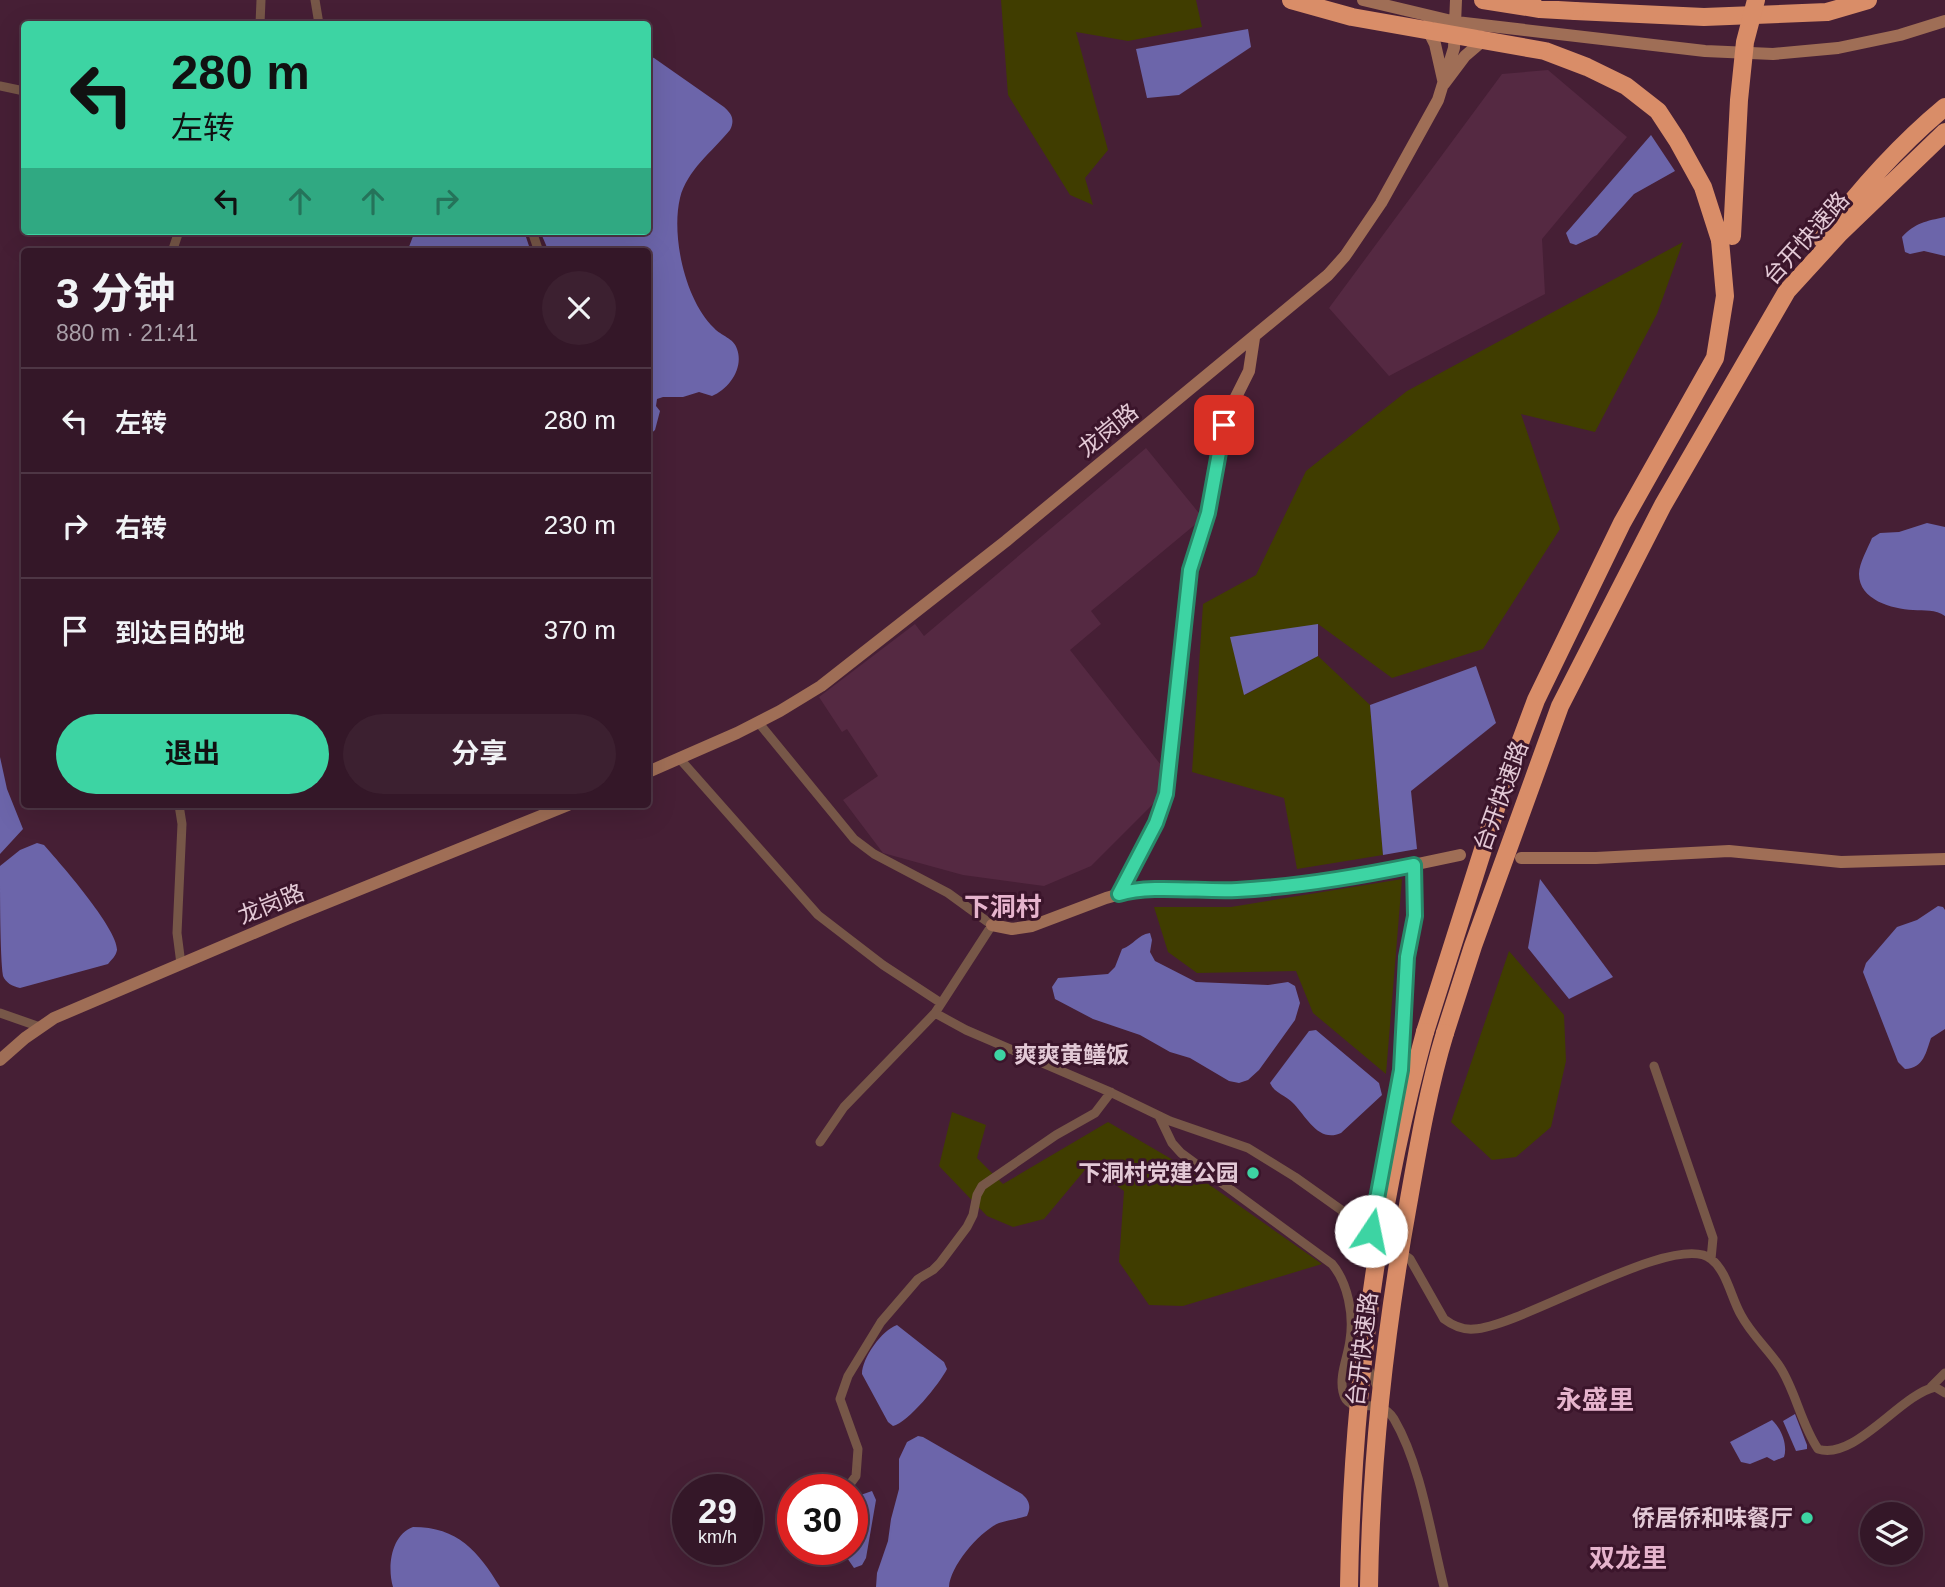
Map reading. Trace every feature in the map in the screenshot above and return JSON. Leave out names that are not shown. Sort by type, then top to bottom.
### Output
[{"type":"highway","points":[[1291,0],[1352,17],[1545,51],[1626,86],[1658,111],[1703,187],[1726,238]]},
{"type":"highway","points":[[1483,0],[1540,9],[1704,17],[1826,12],[1868,0]]},
{"type":"highway","points":[[1726,238],[1745,42],[1756,0]]},
{"type":"highway","points":[[1787,291],[1821,240],[1865,183],[1945,107]]},
{"type":"highway","name":"台开快速路","points":[[1369,1587],[1374,1461],[1385,1350],[1414,1172],[1436,1064],[1473,946],[1560,706],[1662,505],[1787,291],[1840,233],[1945,132]]},
{"type":"highway","name":"台开快速路","points":[[1349,1587],[1354,1460],[1366,1348],[1394,1168],[1425,1032],[1499,799],[1536,700],[1622,523],[1715,358],[1725,296],[1726,238]]},
{"type":"main road","points":[[1363,0],[1456,22],[1704,51],[1773,54],[1838,48],[1900,35],[1945,21]]},
{"type":"main road","name":"龙岗路","points":[[651,771],[758,722],[799,700],[855,661],[1006,541],[1328,275],[1345,256],[1403,166],[1428,121],[1444,85],[1454,48],[1456,0]]},
{"type":"main road","points":[[1522,0],[1525,30]]},
{"type":"main road","points":[[1414,12],[1423,21],[1435,44],[1444,85]]},
{"type":"main road","points":[[1444,85],[1471,50],[1500,27]]},
{"type":"main road","points":[[1119,894],[1156,823],[1166,794],[1190,570],[1208,513],[1227,415],[1249,371],[1254,338]]},
{"type":"main road","name":"龙岗路","points":[[0,1060],[54,1018],[561,808]]},
{"type":"main road","points":[[1521,858],[1596,858],[1729,851],[1841,862],[1945,859]]},
{"type":"main road","points":[[992,925],[1012,929],[1032,926],[1119,894],[1146,890],[1238,890],[1293,886],[1332,881],[1460,855]]},
{"type":"street","points":[[260,21],[261,0]]},
{"type":"street","points":[[315,0],[318,21]]},
{"type":"street","points":[[0,86],[21,90]]},
{"type":"street","points":[[758,722],[854,839],[874,854],[948,893],[992,925],[934,1013],[844,1107],[820,1142]]},
{"type":"street","points":[[679,758],[818,915],[883,965],[941,1003]]},
{"type":"street","points":[[179,808],[182,824],[177,933],[181,964]]},
{"type":"street","points":[[1371,1231],[1401,1070],[1407,957],[1415,916],[1414,865]]},
{"type":"street","points":[[0,1013],[40,1027]]},
{"type":"street","points":[[934,1013],[1159,1116],[1248,1148],[1295,1177],[1413,1261],[1444,1319],[1453,1325],[1467,1329],[1482,1328],[1629,1269],[1660,1259],[1701,1254],[1711,1259],[1722,1274],[1740,1315],[1779,1366],[1818,1449],[1829,1451],[1861,1437],[1911,1398],[1931,1387],[1945,1373]]},
{"type":"street","points":[[1654,1066],[1713,1238],[1711,1259]]},
{"type":"street","points":[[856,1474],[858,1449],[842,1409],[841,1392],[858,1356],[881,1322],[918,1279],[940,1263],[971,1220],[982,1186],[1056,1135],[1095,1113],[1111,1092]]},
{"type":"street","points":[[1159,1116],[1172,1143],[1181,1153],[1332,1264],[1346,1289],[1350,1310],[1351,1335],[1343,1393],[1351,1405],[1378,1405],[1393,1417]]},
{"type":"street","points":[[1351,1335],[1393,1417],[1415,1471],[1444,1587]]},
{"type":"street","points":[[1931,1387],[1945,1393]]},
{"type":"shaded area","points":[[1001,0],[1196,0],[1202,27],[1128,41],[1076,32],[1108,150],[1085,178],[1093,205],[1070,195],[1008,95]]},
{"type":"shaded area","points":[[1248,29],[1251,47],[1179,95],[1147,98],[1136,49]]},
{"type":"shaded area","points":[[651,57],[729,112],[732,117],[730,130],[694,170],[683,188],[677,230],[683,267],[695,301],[714,328],[733,342],[739,356],[734,377],[718,393],[712,396],[699,392],[683,397],[657,399],[656,406],[660,411],[655,430],[651,433],[651,248],[547,248],[542,235],[651,235]]},
{"type":"shaded area","points":[[1548,70],[1627,137],[1542,239],[1545,294],[1389,376],[1329,308],[1502,74]]},
{"type":"shaded area","points":[[1651,135],[1675,171],[1634,194],[1597,235],[1576,245],[1570,243],[1566,233]]},
{"type":"shaded area","points":[[1945,217],[1945,256],[1924,251],[1910,254],[1905,252],[1902,237],[1907,232],[1921,223]]},
{"type":"shaded area","points":[[413,235],[525,235],[530,248],[409,248]]},
{"type":"shaded area","points":[[1683,242],[1657,314],[1595,432],[1521,414],[1560,529],[1483,649],[1392,678],[1318,624],[1245,695],[1318,656],[1370,705],[1383,855],[1297,869],[1284,798],[1192,772],[1203,604],[1256,575],[1306,471],[1407,391]]},
{"type":"shaded area","points":[[1146,448],[1203,518],[1091,611],[1101,624],[1070,650],[1161,765],[1158,799],[1091,866],[1044,886],[963,875],[883,853],[843,800],[878,776],[847,729],[842,732],[819,697],[915,624],[924,636]]},
{"type":"shaded area","points":[[1927,523],[1945,527],[1945,616],[1934,611],[1887,605],[1871,597],[1860,583],[1860,565],[1872,538],[1880,533],[1899,532]]},
{"type":"shaded area","points":[[1318,624],[1318,656],[1244,695],[1230,637]]},
{"type":"shaded area","points":[[1476,666],[1496,723],[1411,791],[1417,849],[1383,855],[1370,705]]},
{"type":"shaded area","points":[[0,757],[7,789],[23,829],[0,854]]},
{"type":"shaded area","points":[[37,843],[44,845],[98,912],[115,940],[117,950],[108,964],[20,988],[10,984],[3,976],[0,866],[20,850]]},
{"type":"shaded area","points":[[1402,879],[1386,1074],[1313,1013],[1296,971],[1197,973],[1168,952],[1154,907],[1231,907]]},
{"type":"shaded area","points":[[1540,879],[1613,977],[1569,999],[1528,948]]},
{"type":"shaded area","points":[[1938,906],[1945,910],[1945,1029],[1931,1038],[1926,1054],[1916,1066],[1905,1069],[1898,1062],[1863,972],[1866,963],[1897,927],[1917,920]]},
{"type":"shaded area","points":[[1150,933],[1150,952],[1155,961],[1196,982],[1268,985],[1288,982],[1295,986],[1300,1003],[1295,1020],[1259,1070],[1248,1080],[1239,1083],[1229,1081],[1190,1058],[1170,1052],[1140,1035],[1093,1019],[1055,999],[1052,987],[1058,978],[1108,974],[1115,967],[1122,949]]},
{"type":"shaded area","points":[[1509,951],[1564,1015],[1566,1061],[1551,1127],[1516,1157],[1492,1160],[1451,1122]]},
{"type":"shaded area","points":[[1316,1030],[1379,1083],[1382,1095],[1341,1133],[1333,1135],[1326,1135],[1314,1128],[1294,1104],[1270,1083],[1309,1031]]},
{"type":"shaded area","points":[[952,1112],[986,1125],[977,1158],[1003,1184],[1108,1122],[1180,1164],[1322,1264],[1183,1306],[1149,1305],[1119,1262],[1124,1191],[1089,1165],[1044,1219],[1013,1227],[987,1216],[939,1166]]},
{"type":"shaded area","points":[[897,1325],[944,1362],[947,1369],[915,1410],[893,1426],[888,1422],[862,1374],[865,1360],[874,1345]]},
{"type":"shaded area","points":[[1795,1414],[1807,1445],[1807,1449],[1796,1451],[1783,1421]]},
{"type":"shaded area","points":[[1772,1420],[1783,1437],[1784,1457],[1774,1461],[1767,1457],[1750,1464],[1741,1462],[1730,1442]]},
{"type":"shaded area","points":[[918,1436],[1022,1494],[1028,1502],[1028,1513],[1027,1516],[999,1523],[983,1533],[960,1560],[949,1587],[876,1587],[877,1573],[888,1541],[899,1489],[899,1459],[907,1442]]},
{"type":"shaded area","points":[[872,1491],[876,1500],[868,1546],[868,1492]]},
{"type":"shaded area","points":[[413,1527],[429,1528],[455,1536],[475,1552],[500,1587],[393,1587],[390,1570],[392,1552],[400,1537]]},
{"type":"place","name":"爽爽黄鳝饭","points":[[1000,1055]]},
{"type":"place","name":"下洞村党建公园","points":[[1253,1173]]},
{"type":"place","name":"侨居侨和味餐厅","points":[[1807,1518]]},
{"type":"district","name":"下洞村","points":[[1003,907]]},
{"type":"district","name":"永盛里","points":[[1595,1400]]},
{"type":"district","name":"双龙里","points":[[1628,1558]]},
{"type":"route","points":[[1224,425],[1208,513],[1190,570],[1166,794],[1156,823],[1119,894],[1146,890],[1238,890],[1311,884],[1414,865],[1415,916],[1407,957],[1401,1070],[1371,1231]]}]
